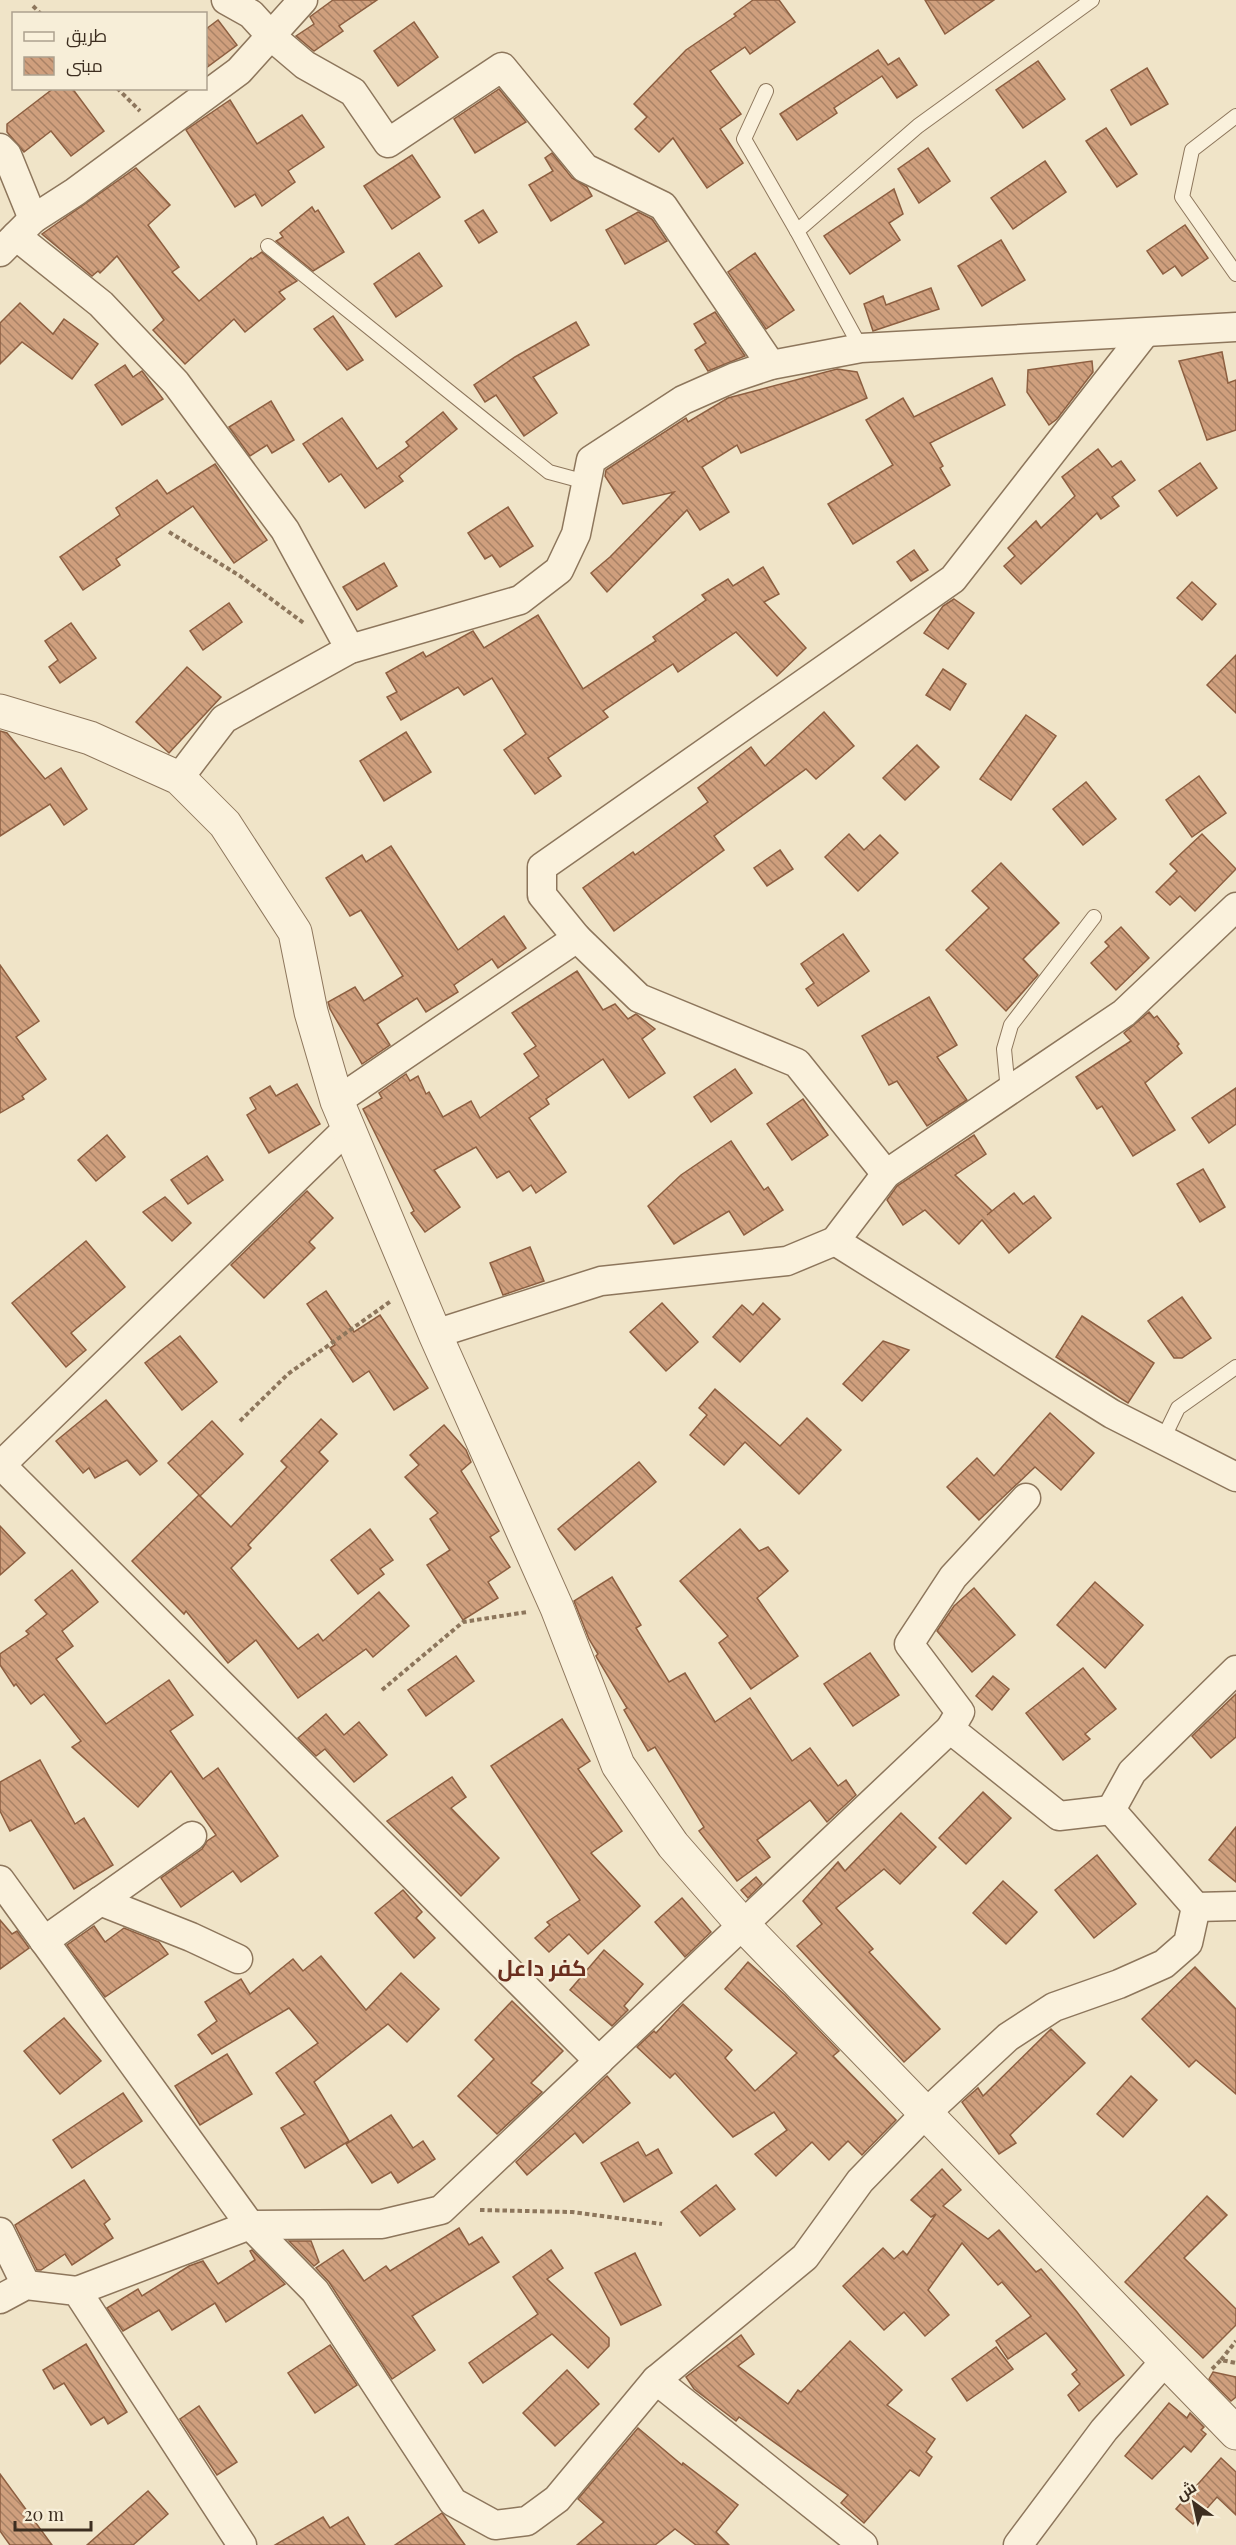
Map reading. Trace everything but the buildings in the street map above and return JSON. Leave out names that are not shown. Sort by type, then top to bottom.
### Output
[{"type":"street","points":[[226,0],[250,14],[272,37],[305,65],[353,92],[388,143],[502,67],[585,168],[663,206],[771,365]]},
{"type":"street","points":[[16,236],[239,71],[303,0]]},
{"type":"street","points":[[0,148],[7,155],[16,236],[101,304],[176,383],[285,530],[344,653]]},
{"type":"street","points":[[179,778],[224,719],[344,653],[520,600],[559,570],[576,534],[591,460],[683,400],[735,377],[771,365],[861,348],[1236,327]]},
{"type":"street","points":[[886,1174],[797,1063],[639,998],[577,938],[542,895],[542,867],[953,579],[1145,333]]},
{"type":"street","points":[[0,711],[90,738],[179,778],[225,824],[295,932],[311,1012],[342,1115],[435,1334],[557,1608],[618,1765],[673,1845],[744,1926],[1236,2433]]},
{"type":"street","points":[[435,1334],[601,1281],[787,1261],[835,1241],[886,1174],[1124,1013],[1236,907]]},
{"type":"street","points":[[577,938],[342,1115],[0,1465],[599,2061]]},
{"type":"street","points":[[835,1241],[1112,1414],[1236,1477]]},
{"type":"street","points":[[0,2300],[26,2285],[77,2291],[250,2225],[382,2224],[441,2210],[950,1729],[960,1712],[909,1644],[953,1576],[1026,1498]]},
{"type":"street","points":[[1112,1810],[1132,1772],[1236,1670]]},
{"type":"street","points":[[950,1729],[1059,1816],[1112,1810]]},
{"type":"street","points":[[1112,1810],[1196,1907]]},
{"type":"street","points":[[44,1941],[192,1836]]},
{"type":"street","points":[[0,1880],[250,2225],[315,2291],[453,2502],[495,2525],[527,2521],[557,2499],[656,2380],[805,2257],[860,2181],[925,2114],[1008,2037],[1054,2007],[1119,1984],[1164,1964],[1188,1943],[1196,1907]]},
{"type":"street","points":[[100,1901],[191,1937],[238,1959]]},
{"type":"street","points":[[1196,1907],[1236,1906]]},
{"type":"street","points":[[0,2232],[26,2285]]},
{"type":"street","points":[[77,2291],[242,2545]]},
{"type":"street","points":[[1018,2545],[1104,2430],[1166,2361]]},
{"type":"street","points":[[656,2380],[863,2545]]},
{"type":"lane","points":[[797,231],[918,126],[1092,0]]},
{"type":"lane","points":[[766,91],[744,139],[861,348]]},
{"type":"lane","points":[[1236,116],[1192,150],[1182,197],[1236,274]]},
{"type":"lane","points":[[268,246],[549,472],[586,482]]},
{"type":"lane","points":[[1008,1091],[1004,1049],[1011,1025],[1094,917]]},
{"type":"lane","points":[[1163,1439],[1178,1407],[1236,1367]]},
{"type":"path","points":[[33,6],[39,12]]},
{"type":"path","points":[[119,90],[158,129]]},
{"type":"path","points":[[169,532],[240,576],[344,653]]},
{"type":"path","points":[[240,1421],[288,1374],[382,1306],[417,1289]]},
{"type":"path","points":[[382,1690],[463,1622],[557,1608]]},
{"type":"path","points":[[441,2210],[572,2212],[662,2224]]},
{"type":"path","points":[[1221,2360],[1236,2341]]},
{"type":"district","name":"كفر داعل","points":[[542,1968]]}]
